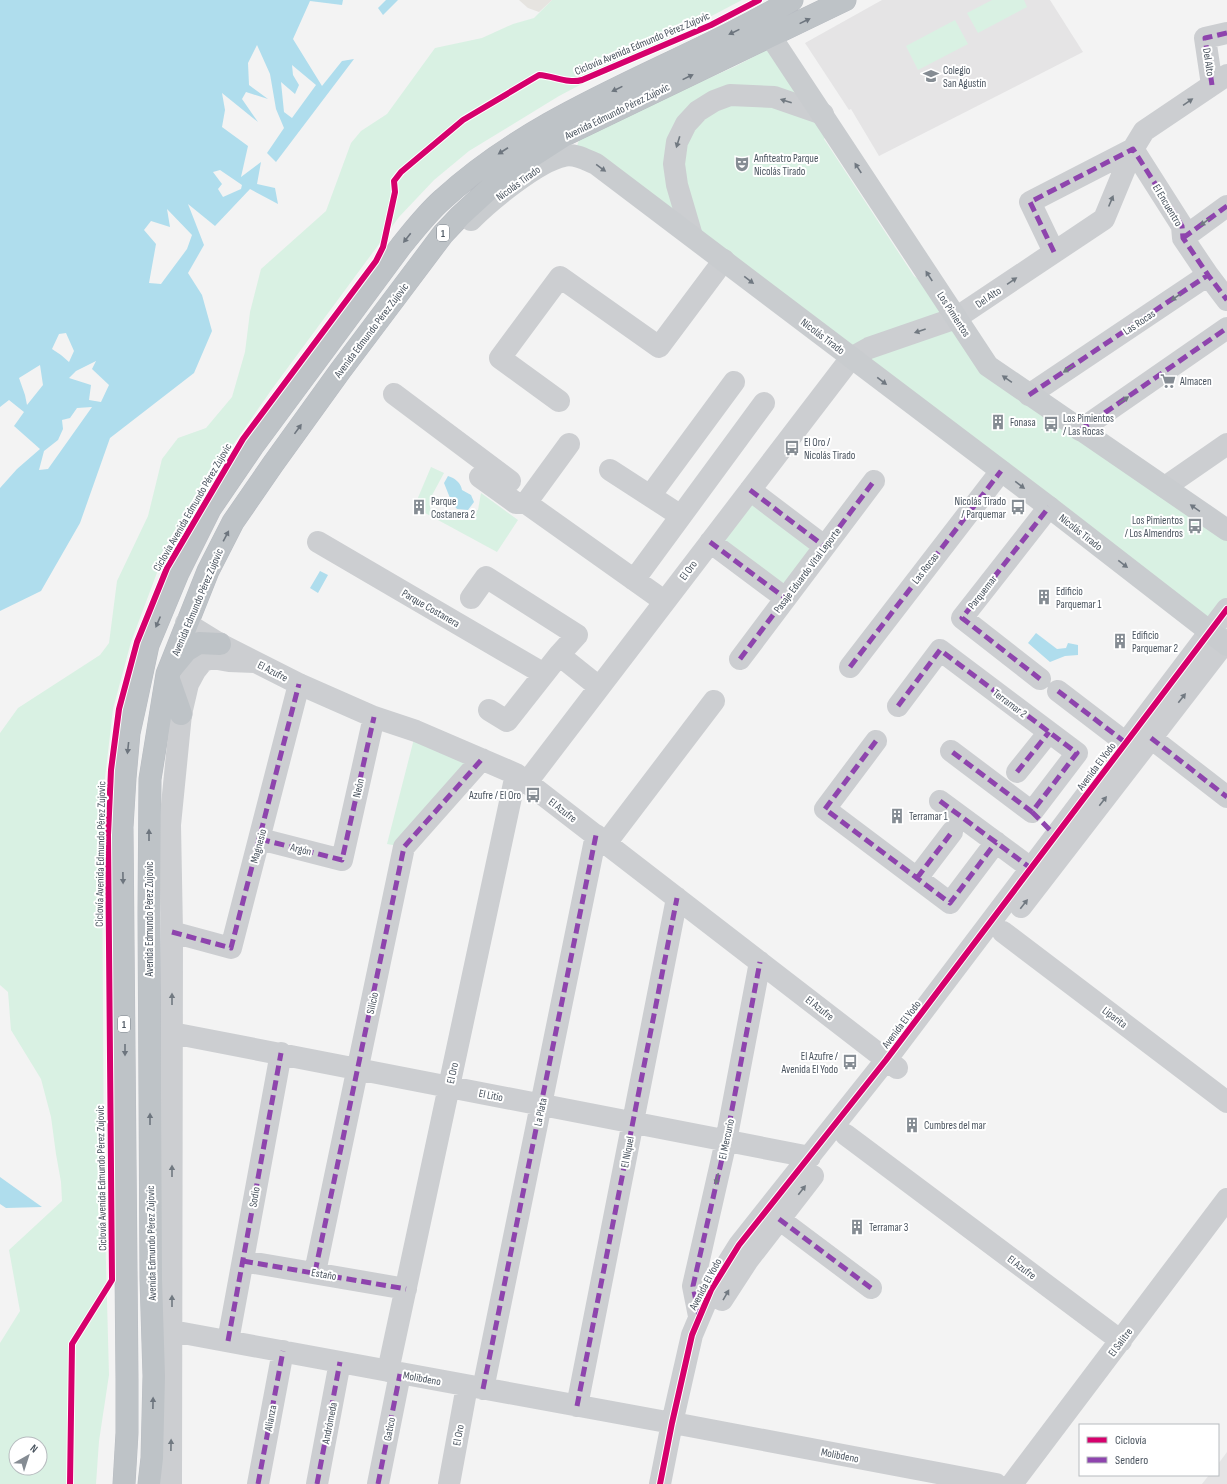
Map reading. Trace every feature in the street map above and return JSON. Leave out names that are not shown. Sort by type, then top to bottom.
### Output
[{"type":"highway","name":"Avenida Edmundo Pérez Zujovic","points":[[149,1484],[152,1458],[154,1376],[151,1279],[149,977],[150,779],[167,674],[186,623],[208,571],[234,522],[273,464],[443,234],[460,216],[498,181],[520,164],[565,135],[766,28],[792,0]]},
{"type":"highway","name":"Avenida Edmundo Pérez Zujovic","points":[[124,1484],[127,1433],[127,1380],[122,827],[129,733],[148,645],[178,573],[210,509],[253,446],[401,246],[442,199],[491,159],[539,129],[577,108],[766,28],[845,0]]},
{"type":"highway","points":[[178,573],[178,604],[180,613],[186,623]]},
{"type":"highway","points":[[181,714],[167,674],[186,651],[198,643],[220,644]]},
{"type":"main road","name":"Los Pimientos","points":[[766,28],[988,366],[1227,530]]},
{"type":"main road","name":"Nicolás Tirado","points":[[415,272],[431,262],[494,200],[533,170],[546,162],[565,155],[580,157],[596,164],[1222,640]]},
{"type":"street","name":"Del Alto","points":[[851,358],[869,348],[956,318],[1104,219],[1133,150],[1144,131],[1220,80],[1205,38],[1227,33]]},
{"type":"street","points":[[692,236],[677,185],[674,164],[677,142],[686,124],[698,111],[714,101],[730,95],[774,98],[823,114]]},
{"type":"street","points":[[1054,252],[1030,202],[1133,150]]},
{"type":"street","name":"El Encuentro","points":[[1133,150],[1182,226],[1183,238],[1227,300]]},
{"type":"street","points":[[1183,238],[1227,206]]},
{"type":"street","points":[[559,401],[500,358],[560,277],[659,347],[724,260]]},
{"type":"street","name":"Las Rocas","points":[[1030,395],[1208,275]]},
{"type":"street","points":[[1080,430],[1227,328]]},
{"type":"street","name":"El Oro","points":[[394,1372],[406,1289],[449,1086],[521,778],[599,687],[851,358]]},
{"type":"street","points":[[650,496],[734,382]]},
{"type":"street","points":[[394,394],[510,480]]},
{"type":"street","points":[[634,580],[764,403]]},
{"type":"street","points":[[526,503],[569,444]]},
{"type":"street","points":[[1165,487],[1227,444]]},
{"type":"street","points":[[487,462],[478,475],[516,503],[526,503],[664,601]]},
{"type":"street","points":[[610,470],[681,516]]},
{"type":"street","name":"Las Rocas","points":[[850,667],[1001,471]]},
{"type":"street","name":"Pasaje Eduardo Vital Leporte","points":[[740,659],[874,481]]},
{"type":"street","points":[[750,490],[824,546]]},
{"type":"street","name":"Parquemar","points":[[1040,679],[962,618],[1049,507]]},
{"type":"street","name":"Parque Costanera","points":[[318,542],[544,674]]},
{"type":"street","points":[[710,542],[785,598]]},
{"type":"street","points":[[471,598],[486,577],[577,635],[507,720],[490,710]]},
{"type":"street","name":"Avenida El Yodo","points":[[674,1484],[678,1424],[687,1354],[699,1316],[719,1276],[739,1245],[810,1157],[892,1064],[1003,932],[1152,738],[1222,640],[1227,609]]},
{"type":"street","name":"El Azufre","points":[[186,623],[220,644],[299,684],[374,717],[416,731],[482,759],[521,778],[892,1064]]},
{"type":"street","name":"Avenida El Yodo","points":[[660,1484],[678,1424],[713,1320],[735,1279],[846,1135],[892,1064],[1056,836],[1126,743],[1222,640]]},
{"type":"street","name":"Terramar 2","points":[[898,706],[940,650],[1077,753],[1032,812]]},
{"type":"street","points":[[559,655],[599,687]]},
{"type":"street","name":"Avenida Edmundo Pérez Zujovic","points":[[171,1484],[172,932],[170,825],[181,714],[188,684],[195,671],[203,661],[212,658],[229,661],[255,662]]},
{"type":"street","name":"Magnesio","points":[[172,932],[231,948],[299,684]]},
{"type":"street","points":[[1058,691],[1126,743]]},
{"type":"street","points":[[601,839],[714,701]]},
{"type":"street","name":"Neón","points":[[342,860],[374,717]]},
{"type":"street","points":[[1017,772],[1049,732]]},
{"type":"street","points":[[1152,738],[1227,797]]},
{"type":"street","points":[[876,741],[825,809],[950,903],[996,842]]},
{"type":"street","points":[[951,751],[1032,812],[1056,836]]},
{"type":"street","name":"Silicio","points":[[315,1272],[404,847],[482,759]]},
{"type":"street","points":[[940,801],[1032,869]]},
{"type":"street","points":[[917,878],[952,832]]},
{"type":"street","name":"Argón","points":[[260,839],[342,860]]},
{"type":"street","name":"La Plata","points":[[475,1387],[542,1104],[601,839]]},
{"type":"street","name":"El Níquel","points":[[577,1406],[677,898]]},
{"type":"street","name":"Liparita","points":[[1003,932],[1227,1102]]},
{"type":"street","name":"El Mercurio","points":[[699,1316],[693,1286],[726,1141],[760,962]]},
{"type":"street","name":"El Litio","points":[[172,1033],[810,1157]]},
{"type":"street","name":"Sodio","points":[[228,1340],[281,1053]]},
{"type":"street","name":"El Azufre","points":[[846,1135],[1122,1341]]},
{"type":"street","name":"El Salitre","points":[[1012,1484],[1122,1341],[1227,1199]]},
{"type":"street","points":[[780,1219],[871,1288]]},
{"type":"street","name":"Estaño","points":[[243,1261],[315,1272],[406,1289]]},
{"type":"street","name":"Molibdeno","points":[[172,1331],[228,1340],[996,1484]]},
{"type":"street","name":"Alianza","points":[[258,1484],[283,1351]]},
{"type":"street","name":"Andrómeda","points":[[317,1484],[340,1362]]},
{"type":"street","name":"Gatico","points":[[378,1484],[394,1372]]},
{"type":"street","name":"El Oro","points":[[449,1484],[475,1387]]},
{"type":"shaded area","name":"Colegio San Agustín","points":[[882,0],[1050,0],[1083,52],[879,156],[851,109],[849,110],[805,43]]},
{"type":"shaded area","points":[[1227,1452],[1227,1484],[1202,1484],[1208,1476],[1219,1476],[1219,1463]]},
{"type":"green space","points":[[552,0],[742,0],[559,96],[469,151],[434,180],[399,217],[272,389],[200,492],[161,562],[131,642],[113,709],[105,778],[102,832],[104,1188],[109,1375],[99,1441],[96,1484],[0,1484],[0,1343],[20,1311],[9,1250],[62,1201],[61,1182],[51,1117],[41,1079],[11,1030],[8,992],[0,985],[0,733],[18,708],[100,655],[109,643],[117,581],[148,516],[162,459],[178,438],[206,428],[232,397],[245,352],[250,312],[261,269],[326,211],[351,143],[361,131],[387,114],[435,48],[482,38],[513,24],[534,18]]},
{"type":"green space","points":[[992,0],[1024,0],[1027,7],[978,33],[967,13]]},
{"type":"green space","points":[[955,20],[968,44],[918,70],[906,46]]},
{"type":"green space","points":[[768,49],[827,134],[824,139],[914,276],[925,284],[956,333],[1227,540],[1227,633],[577,146],[579,140],[647,106],[736,66]]},
{"type":"green space","points":[[431,467],[444,473],[430,499],[430,508],[436,517],[449,510],[469,515],[478,510],[481,493],[518,520],[497,552],[414,507]]},
{"type":"green space","points":[[750,501],[812,547],[784,587],[721,541]]},
{"type":"green space","points":[[416,731],[482,759],[404,847],[387,844]]},
{"type":"sand","points":[[519,0],[552,0],[539,12],[528,8]]},
{"type":"water","points":[[0,0],[343,0],[342,5],[310,1],[293,39],[322,86],[342,61],[354,59],[276,162],[267,153],[284,128],[276,109],[270,74],[257,45],[248,63],[249,85],[268,99],[246,92],[242,99],[258,122],[222,93],[225,110],[222,127],[248,146],[241,177],[261,162],[257,184],[275,188],[278,204],[250,189],[215,226],[188,204],[204,245],[188,273],[202,295],[212,331],[194,373],[110,438],[80,523],[41,591],[0,611],[0,488],[17,469],[40,449],[14,426],[24,412],[9,400],[0,407]],"holes":[[[292,65],[316,85],[292,118],[284,112],[281,82],[295,94],[299,85],[293,75]],[[220,170],[242,185],[241,189],[223,197],[218,189],[222,184],[213,172]],[[167,209],[192,235],[187,249],[161,284],[149,283],[156,244],[144,230],[151,221],[170,227]],[[66,333],[74,351],[69,362],[52,349],[59,334]],[[96,361],[92,369],[109,385],[101,402],[89,400],[91,385],[69,378],[76,371]],[[40,365],[43,385],[27,405],[19,378]],[[92,407],[48,469],[39,470],[44,451],[58,440],[63,429],[62,420],[70,418],[77,408]]]},
{"type":"water","points":[[386,0],[398,0],[383,15],[378,8]]},
{"type":"water","points":[[448,476],[455,479],[459,483],[462,490],[471,495],[474,502],[468,510],[457,509],[452,503],[444,483]]},
{"type":"water","points":[[320,571],[328,575],[318,593],[310,588]]},
{"type":"water","points":[[1036,633],[1057,649],[1066,648],[1068,643],[1078,645],[1078,655],[1065,656],[1050,662],[1028,643]]},
{"type":"water","points":[[0,1177],[42,1207],[6,1208],[0,1204]]},
{"type":"marked path","points":[[1212,85],[1205,38],[1227,33]]},
{"type":"marked path","points":[[1054,252],[1030,202],[1133,149],[1182,226],[1183,238],[1227,300]]},
{"type":"marked path","points":[[1183,238],[1227,206]]},
{"type":"marked path","points":[[1029,395],[1208,275]]},
{"type":"marked path","points":[[1080,430],[1227,328]]},
{"type":"marked path","points":[[850,667],[1001,471]]},
{"type":"marked path","points":[[740,659],[874,481]]},
{"type":"marked path","points":[[750,490],[824,546]]},
{"type":"marked path","points":[[1040,679],[962,618],[1049,507]]},
{"type":"marked path","points":[[710,542],[785,598]]},
{"type":"marked path","points":[[898,706],[940,650],[1077,753],[1032,812],[951,751]]},
{"type":"marked path","points":[[172,932],[231,948],[299,684]]},
{"type":"marked path","points":[[1058,691],[1126,743]]},
{"type":"marked path","points":[[260,839],[342,860],[374,717]]},
{"type":"marked path","points":[[1017,772],[1049,732]]},
{"type":"marked path","points":[[1151,738],[1227,797]]},
{"type":"marked path","points":[[876,741],[825,809],[950,903],[996,842]]},
{"type":"marked path","points":[[315,1272],[404,847],[482,759]]},
{"type":"marked path","points":[[940,801],[1032,869]]},
{"type":"marked path","points":[[1032,812],[1056,836]]},
{"type":"marked path","points":[[917,878],[952,832]]},
{"type":"marked path","points":[[483,1389],[596,835]]},
{"type":"marked path","points":[[577,1406],[677,898]]},
{"type":"marked path","points":[[699,1316],[693,1286],[726,1141],[760,962]]},
{"type":"marked path","points":[[228,1341],[281,1053]]},
{"type":"marked path","points":[[779,1219],[871,1288]]},
{"type":"marked path","points":[[243,1261],[406,1289]]},
{"type":"marked path","points":[[258,1484],[283,1351]]},
{"type":"marked path","points":[[317,1484],[340,1362]]},
{"type":"marked path","points":[[378,1484],[400,1374]]},
{"type":"cycle path","name":"Ciclovía Avenida Edmundo Pérez Zujovic","points":[[70,1484],[72,1344],[112,1280],[108,835],[111,770],[119,709],[137,642],[167,568],[243,439],[376,261],[383,247],[395,192],[394,181],[401,172],[463,120],[539,75],[571,81],[582,80],[711,25],[759,0]]},
{"type":"cycle path","points":[[660,1484],[692,1335],[711,1290],[739,1245],[886,1060],[1227,609]]},
{"type":"place","name":"Colegio San Agustín","points":[[931,76]]},
{"type":"place","name":"Anfiteatro Parque Nicolás Tirado","points":[[742,164]]},
{"type":"place","name":"Almacen","points":[[1168,381]]},
{"type":"place","name":"Fonasa","points":[[998,422]]},
{"type":"place","name":"Los Pimientos / Las Rocas","points":[[1051,424]]},
{"type":"place","name":"El Oro / Nicolás Tirado","points":[[792,448]]},
{"type":"place","name":"Parque Costanera 2","points":[[419,507]]},
{"type":"place","name":"Nicolás Tirado / Parquemar","points":[[1018,507]]},
{"type":"place","name":"Los Pimientos / Los Almendros","points":[[1195,526]]},
{"type":"place","name":"Edificio Parquemar 1","points":[[1044,597]]},
{"type":"place","name":"Edificio Parquemar 2","points":[[1120,641]]},
{"type":"place","name":"Azufre / El Oro","points":[[533,795]]},
{"type":"place","name":"Terramar 1","points":[[897,816]]},
{"type":"place","name":"El Azufre / Avenida El Yodo","points":[[850,1062]]},
{"type":"place","name":"Cumbres del mar","points":[[912,1125]]},
{"type":"place","name":"Terramar 3","points":[[857,1227]]}]
